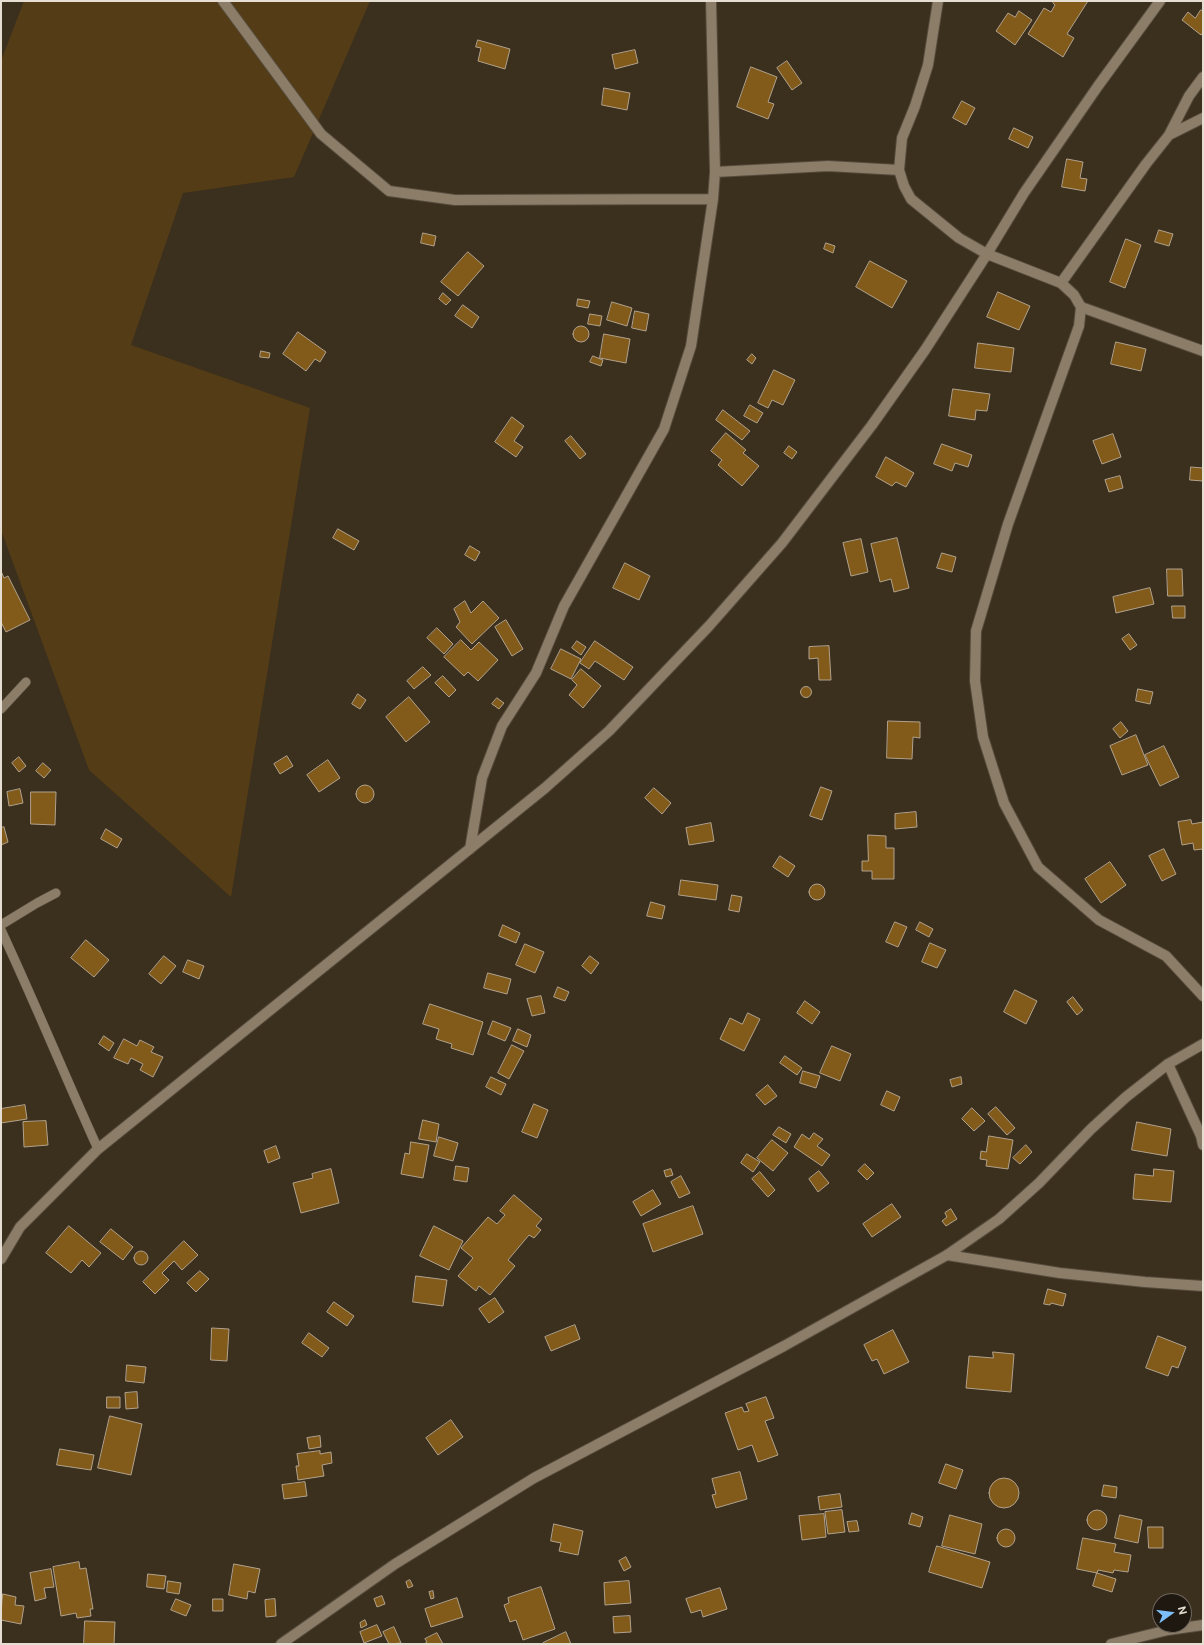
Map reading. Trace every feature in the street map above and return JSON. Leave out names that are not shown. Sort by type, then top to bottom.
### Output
[{"type":"street","points":[[223,1],[321,134],[389,192],[455,200],[713,199]]},
{"type":"street","points":[[470,849],[482,778],[502,726],[536,673],[564,606],[664,429],[692,346],[713,199],[715,172],[711,1]]},
{"type":"street","points":[[938,1],[928,66],[915,106],[902,138],[899,170],[904,186],[911,199],[959,238],[987,254],[1061,284],[1074,295],[1081,307],[1079,326],[1008,524],[976,631],[975,681],[983,737],[1004,803],[1038,867],[1099,920],[1166,956],[1203,996]]},
{"type":"street","points":[[1,1259],[20,1227],[98,1149],[545,788],[609,731],[709,626],[782,543],[872,425],[925,350],[1037,174],[1098,86],[1160,1]]},
{"type":"street","points":[[1061,284],[1146,164],[1169,136],[1189,96],[1203,77]]},
{"type":"street","points":[[1169,136],[1203,118]]},
{"type":"street","points":[[715,172],[828,166],[899,170]]},
{"type":"street","points":[[1081,307],[1203,351]]},
{"type":"street","points":[[281,1644],[395,1564],[534,1478],[784,1346],[947,1255],[999,1219],[1039,1183],[1091,1129],[1126,1097],[1168,1064],[1203,1044]]},
{"type":"street","points":[[1168,1064],[1201,1136],[1203,1145]]},
{"type":"street","points":[[947,1255],[1060,1273],[1145,1282],[1203,1286]]},
{"type":"street","points":[[1111,1644],[1168,1630],[1203,1625]]},
{"type":"lane","points":[[1,709],[26,682]]},
{"type":"lane","points":[[1,925],[37,902],[56,893]]},
{"type":"lane","points":[[1,930],[98,1149]]},
{"type":"shaded area","points":[[24,1],[370,1],[294,177],[183,193],[131,345],[310,408],[231,897],[89,770],[1,530],[1,61]]},
{"type":"building","points":[[1054,1],[1088,1],[1067,34],[1074,38],[1063,57],[1028,34],[1044,8],[1051,12],[1055,5],[1053,3]]},
{"type":"building","points":[[1201,10],[1203,11],[1203,32],[1201,35],[1182,20],[1188,12],[1195,18]]},
{"type":"building","points":[[1019,11],[1032,20],[1015,45],[996,31],[1008,13],[1015,17]]},
{"type":"building","points":[[478,40],[510,49],[505,69],[478,61],[481,48],[476,47]]},
{"type":"building","points":[[635,50],[638,63],[615,69],[612,55]]},
{"type":"building","points":[[787,61],[802,83],[792,90],[777,68]]},
{"type":"building","points":[[751,67],[777,77],[768,102],[774,104],[768,119],[737,107]]},
{"type":"building","points":[[604,88],[630,93],[627,110],[602,105]]},
{"type":"building","points":[[962,101],[975,108],[966,125],[953,118]]},
{"type":"building","points":[[1014,128],[1033,137],[1028,148],[1009,139]]},
{"type":"building","points":[[1067,159],[1083,162],[1080,178],[1087,179],[1085,191],[1062,187]]},
{"type":"building","points":[[1159,230],[1173,234],[1169,246],[1155,242]]},
{"type":"building","points":[[423,233],[436,236],[434,246],[421,243]]},
{"type":"building","points":[[1126,239],[1141,245],[1125,288],[1110,282]]},
{"type":"building","points":[[826,243],[835,246],[833,253],[824,249]]},
{"type":"building","points":[[468,252],[484,266],[458,296],[441,282]]},
{"type":"building","points":[[870,261],[907,281],[892,308],[856,287]]},
{"type":"building","points":[[998,292],[1030,306],[1019,330],[987,317]]},
{"type":"building","points":[[443,293],[451,300],[446,305],[439,299]]},
{"type":"building","points":[[578,299],[590,301],[588,308],[577,306]]},
{"type":"building","points":[[612,302],[632,308],[627,326],[607,320]]},
{"type":"building","points":[[463,305],[479,317],[472,328],[455,316]]},
{"type":"building","points":[[635,311],[649,314],[646,331],[632,328]]},
{"type":"building","points":[[590,314],[602,316],[600,326],[588,324]]},
{"type":"building","points":[[578,326],[584,326],[589,331],[587,340],[584,342],[578,342],[573,337],[573,331]]},
{"type":"building","points":[[298,332],[326,352],[320,362],[315,359],[306,371],[283,354]]},
{"type":"building","points":[[604,334],[630,339],[626,363],[600,358]]},
{"type":"building","points":[[1116,342],[1146,349],[1141,371],[1111,364]]},
{"type":"building","points":[[978,343],[1014,348],[1011,372],[975,368]]},
{"type":"building","points":[[261,351],[270,353],[269,358],[260,357]]},
{"type":"building","points":[[752,354],[756,358],[752,364],[747,360]]},
{"type":"building","points":[[593,356],[603,360],[601,366],[590,362]]},
{"type":"building","points":[[774,370],[795,380],[783,405],[772,400],[768,408],[758,403]]},
{"type":"building","points":[[953,389],[990,394],[987,411],[976,410],[975,420],[949,416]]},
{"type":"building","points":[[750,405],[763,413],[757,423],[744,416]]},
{"type":"building","points":[[723,410],[750,431],[742,440],[716,420]]},
{"type":"building","points":[[512,417],[524,426],[514,441],[523,447],[516,457],[495,442]]},
{"type":"building","points":[[726,433],[746,450],[743,453],[759,466],[742,486],[718,465],[722,460],[711,451]]},
{"type":"building","points":[[1113,434],[1121,457],[1102,464],[1093,441]]},
{"type":"building","points":[[571,436],[586,454],[580,459],[565,441]]},
{"type":"building","points":[[942,444],[972,455],[968,467],[955,463],[952,471],[934,464]]},
{"type":"building","points":[[789,446],[797,452],[792,459],[784,453]]},
{"type":"building","points":[[886,457],[914,473],[906,487],[896,482],[892,486],[876,477]]},
{"type":"building","points":[[1191,467],[1203,468],[1203,481],[1190,480]]},
{"type":"building","points":[[1120,476],[1123,488],[1109,492],[1105,480]]},
{"type":"building","points":[[338,529],[359,541],[354,550],[333,538]]},
{"type":"building","points":[[897,538],[909,588],[894,592],[891,579],[880,582],[871,544]]},
{"type":"building","points":[[861,539],[868,572],[851,576],[843,543]]},
{"type":"building","points":[[470,546],[480,552],[475,561],[465,555]]},
{"type":"building","points":[[942,553],[956,557],[952,572],[937,568]]},
{"type":"building","points":[[625,563],[650,576],[639,600],[613,588]]},
{"type":"building","points":[[1167,569],[1182,569],[1183,596],[1168,596]]},
{"type":"building","points":[[1,571],[4,578],[8,576],[30,620],[6,632],[1,622]]},
{"type":"building","points":[[1150,588],[1154,604],[1116,613],[1113,597]]},
{"type":"building","points":[[465,601],[471,613],[483,601],[499,618],[472,644],[456,627],[460,622],[454,609]]},
{"type":"building","points":[[1172,606],[1185,606],[1185,618],[1173,618]]},
{"type":"building","points":[[506,620],[523,649],[512,656],[495,627]]},
{"type":"building","points":[[437,628],[453,644],[444,654],[427,638]]},
{"type":"building","points":[[1129,634],[1137,645],[1130,650],[1122,639]]},
{"type":"building","points":[[461,640],[471,650],[479,642],[498,660],[478,681],[468,672],[464,676],[444,657]]},
{"type":"building","points":[[577,641],[586,647],[581,655],[572,648]]},
{"type":"building","points":[[595,641],[633,667],[624,680],[595,661],[589,669],[580,663]]},
{"type":"building","points":[[829,646],[831,680],[819,680],[818,658],[809,659],[809,647]]},
{"type":"building","points":[[561,649],[581,659],[571,679],[551,669]]},
{"type":"building","points":[[423,667],[431,675],[414,689],[407,681]]},
{"type":"building","points":[[581,669],[601,686],[583,708],[569,695],[577,685],[572,680]]},
{"type":"building","points":[[443,676],[456,690],[449,697],[435,683]]},
{"type":"building","points":[[806,686],[810,688],[812,692],[810,696],[806,698],[802,696],[800,692],[802,688]]},
{"type":"building","points":[[1138,689],[1153,692],[1150,704],[1136,701]]},
{"type":"building","points":[[358,694],[366,700],[360,709],[352,704]]},
{"type":"building","points":[[409,697],[430,722],[406,742],[386,717]]},
{"type":"building","points":[[497,698],[504,703],[499,709],[492,704]]},
{"type":"building","points":[[888,721],[920,722],[920,738],[913,737],[912,759],[887,758]]},
{"type":"building","points":[[1121,722],[1128,731],[1120,738],[1113,729]]},
{"type":"building","points":[[1136,735],[1148,765],[1122,775],[1110,746]]},
{"type":"building","points":[[1164,746],[1179,777],[1160,786],[1145,755]]},
{"type":"building","points":[[287,756],[293,766],[280,774],[274,764]]},
{"type":"building","points":[[19,757],[26,766],[19,772],[12,763]]},
{"type":"building","points":[[328,760],[340,778],[319,792],[307,775]]},
{"type":"building","points":[[43,763],[51,770],[44,778],[36,771]]},
{"type":"building","points":[[365,785],[371,788],[374,794],[371,800],[365,803],[359,800],[356,794],[359,788]]},
{"type":"building","points":[[821,787],[832,791],[822,820],[810,816]]},
{"type":"building","points":[[654,788],[671,803],[662,814],[645,798]]},
{"type":"building","points":[[20,789],[23,803],[9,806],[7,792]]},
{"type":"building","points":[[31,792],[56,792],[55,825],[31,824]]},
{"type":"building","points":[[916,812],[917,827],[895,829],[895,814]]},
{"type":"building","points":[[1191,820],[1192,824],[1203,822],[1203,849],[1194,850],[1193,843],[1182,845],[1178,822]]},
{"type":"building","points":[[711,823],[714,841],[689,845],[686,828]]},
{"type":"building","points":[[4,827],[8,842],[1,845],[1,828]]},
{"type":"building","points":[[106,829],[122,839],[117,848],[101,839]]},
{"type":"building","points":[[868,835],[886,836],[886,848],[894,848],[894,879],[872,879],[872,871],[862,871],[862,861],[868,861]]},
{"type":"building","points":[[1164,849],[1176,874],[1162,881],[1149,856]]},
{"type":"building","points":[[780,856],[795,866],[788,877],[773,867]]},
{"type":"building","points":[[1110,862],[1126,885],[1101,903],[1085,879]]},
{"type":"building","points":[[681,880],[718,885],[716,900],[679,895]]},
{"type":"building","points":[[817,884],[823,886],[825,892],[823,898],[817,900],[811,898],[809,892],[811,886]]},
{"type":"building","points":[[732,895],[742,897],[739,912],[729,910]]},
{"type":"building","points":[[651,902],[665,906],[662,919],[647,916]]},
{"type":"building","points":[[895,922],[907,927],[898,947],[886,942]]},
{"type":"building","points":[[920,922],[933,929],[929,937],[916,930]]},
{"type":"building","points":[[503,925],[520,933],[516,943],[499,936]]},
{"type":"building","points":[[86,940],[109,960],[94,977],[71,958]]},
{"type":"building","points":[[930,943],[946,950],[937,968],[922,962]]},
{"type":"building","points":[[525,944],[544,952],[535,973],[516,965]]},
{"type":"building","points":[[164,956],[176,966],[161,984],[149,974]]},
{"type":"building","points":[[590,956],[599,963],[591,974],[582,966]]},
{"type":"building","points":[[188,960],[204,966],[199,979],[183,972]]},
{"type":"building","points":[[488,973],[511,979],[507,994],[484,988]]},
{"type":"building","points":[[558,987],[569,992],[565,1001],[554,997]]},
{"type":"building","points":[[1015,990],[1037,1001],[1026,1024],[1004,1012]]},
{"type":"building","points":[[541,996],[545,1013],[532,1016],[527,999]]},
{"type":"building","points":[[1073,997],[1083,1010],[1077,1015],[1067,1002]]},
{"type":"building","points":[[805,1001],[820,1012],[812,1024],[797,1013]]},
{"type":"building","points":[[430,1004],[483,1022],[473,1055],[451,1048],[452,1044],[436,1039],[439,1029],[423,1024]]},
{"type":"building","points":[[748,1013],[760,1019],[744,1051],[720,1039],[730,1018],[742,1024]]},
{"type":"building","points":[[493,1021],[511,1028],[505,1041],[488,1034]]},
{"type":"building","points":[[518,1029],[531,1035],[527,1047],[513,1041]]},
{"type":"building","points":[[104,1036],[114,1043],[109,1051],[99,1044]]},
{"type":"building","points":[[124,1039],[137,1046],[140,1040],[154,1047],[151,1052],[163,1057],[153,1077],[140,1070],[143,1064],[131,1058],[128,1064],[114,1058]]},
{"type":"building","points":[[512,1045],[524,1051],[509,1079],[498,1073]]},
{"type":"building","points":[[832,1046],[851,1054],[840,1081],[820,1073]]},
{"type":"building","points":[[785,1056],[802,1068],[797,1075],[780,1063]]},
{"type":"building","points":[[803,1071],[820,1076],[816,1088],[800,1083]]},
{"type":"building","points":[[491,1077],[506,1084],[501,1095],[486,1087]]},
{"type":"building","points":[[961,1077],[962,1084],[952,1087],[950,1080]]},
{"type":"building","points":[[768,1085],[777,1096],[765,1105],[756,1095]]},
{"type":"building","points":[[887,1091],[900,1097],[894,1111],[881,1105]]},
{"type":"building","points":[[534,1104],[548,1110],[537,1138],[522,1132]]},
{"type":"building","points":[[25,1105],[27,1119],[1,1123],[1,1109]]},
{"type":"building","points":[[996,1107],[1015,1128],[1007,1135],[988,1114]]},
{"type":"building","points":[[972,1108],[985,1121],[974,1131],[962,1119]]},
{"type":"building","points":[[423,1120],[439,1124],[436,1142],[419,1139]]},
{"type":"building","points":[[46,1121],[48,1145],[24,1147],[23,1122]]},
{"type":"building","points":[[1137,1122],[1171,1129],[1167,1156],[1132,1150]]},
{"type":"building","points":[[779,1127],[791,1134],[786,1143],[773,1135]]},
{"type":"building","points":[[814,1133],[823,1139],[817,1146],[830,1155],[822,1166],[794,1147],[802,1134],[809,1139]]},
{"type":"building","points":[[989,1136],[1013,1140],[1008,1169],[986,1166],[987,1160],[980,1159],[981,1151],[986,1152]]},
{"type":"building","points":[[439,1137],[458,1143],[453,1161],[434,1156]]},
{"type":"building","points":[[772,1140],[788,1153],[773,1171],[757,1158]]},
{"type":"building","points":[[411,1142],[429,1145],[423,1178],[401,1174],[405,1153],[409,1154]]},
{"type":"building","points":[[1026,1145],[1032,1152],[1020,1164],[1013,1158]]},
{"type":"building","points":[[276,1146],[280,1158],[268,1163],[264,1151]]},
{"type":"building","points":[[747,1154],[760,1162],[753,1172],[741,1163]]},
{"type":"building","points":[[865,1164],[874,1173],[867,1180],[858,1171]]},
{"type":"building","points":[[456,1166],[469,1168],[467,1182],[454,1180]]},
{"type":"building","points":[[331,1169],[339,1203],[301,1213],[293,1183],[313,1178],[312,1174]]},
{"type":"building","points":[[671,1169],[673,1175],[666,1177],[664,1171]]},
{"type":"building","points":[[1154,1169],[1174,1171],[1171,1202],[1133,1199],[1135,1174],[1153,1176]]},
{"type":"building","points":[[819,1171],[829,1183],[818,1192],[809,1179]]},
{"type":"building","points":[[760,1172],[775,1190],[768,1197],[752,1179]]},
{"type":"building","points":[[681,1176],[690,1193],[679,1198],[671,1182]]},
{"type":"building","points":[[653,1190],[661,1204],[641,1216],[633,1202]]},
{"type":"building","points":[[514,1195],[542,1219],[536,1226],[541,1230],[534,1238],[529,1235],[508,1260],[515,1266],[490,1295],[479,1286],[476,1291],[458,1276],[473,1258],[461,1248],[488,1217],[497,1224],[505,1215],[500,1211]]},
{"type":"building","points":[[892,1204],[901,1217],[872,1237],[863,1224]]},
{"type":"building","points":[[693,1206],[703,1234],[653,1252],[643,1224]]},
{"type":"building","points":[[951,1209],[957,1219],[946,1226],[942,1221],[947,1217],[945,1213]]},
{"type":"building","points":[[69,1226],[101,1253],[89,1267],[82,1260],[71,1273],[46,1253]]},
{"type":"building","points":[[434,1226],[463,1241],[449,1270],[420,1256]]},
{"type":"building","points":[[111,1229],[133,1247],[123,1260],[100,1242]]},
{"type":"building","points":[[184,1241],[198,1255],[182,1270],[174,1261],[162,1273],[169,1280],[155,1294],[143,1282]]},
{"type":"building","points":[[138,1251],[144,1251],[148,1255],[148,1261],[144,1265],[138,1265],[134,1261],[134,1255]]},
{"type":"building","points":[[200,1271],[209,1279],[196,1292],[187,1283]]},
{"type":"building","points":[[416,1276],[447,1280],[443,1306],[413,1302]]},
{"type":"building","points":[[1048,1289],[1066,1294],[1063,1306],[1051,1303],[1050,1305],[1044,1304]]},
{"type":"building","points":[[495,1298],[504,1312],[489,1323],[479,1309]]},
{"type":"building","points":[[334,1302],[354,1316],[347,1326],[327,1312]]},
{"type":"building","points":[[575,1325],[580,1339],[551,1351],[545,1337]]},
{"type":"building","points":[[212,1328],[229,1329],[227,1361],[211,1360]]},
{"type":"building","points":[[893,1330],[909,1362],[884,1374],[877,1359],[872,1361],[864,1345]]},
{"type":"building","points":[[309,1333],[329,1348],[322,1357],[302,1343]]},
{"type":"building","points":[[1158,1336],[1186,1347],[1178,1368],[1172,1366],[1168,1376],[1146,1368]]},
{"type":"building","points":[[993,1352],[1014,1354],[1011,1392],[966,1388],[969,1356],[993,1358]]},
{"type":"building","points":[[127,1365],[146,1367],[144,1383],[126,1381]]},
{"type":"building","points":[[137,1392],[138,1408],[126,1409],[125,1393]]},
{"type":"building","points":[[107,1397],[120,1397],[120,1408],[107,1408]]},
{"type":"building","points":[[766,1397],[774,1418],[765,1421],[778,1455],[758,1462],[752,1445],[738,1450],[725,1413],[742,1407],[744,1412],[749,1411],[746,1404]]},
{"type":"building","points":[[110,1416],[142,1424],[131,1475],[98,1468]]},
{"type":"building","points":[[451,1420],[463,1437],[438,1455],[426,1438]]},
{"type":"building","points":[[320,1436],[321,1447],[309,1449],[307,1438]]},
{"type":"building","points":[[60,1449],[94,1455],[91,1470],[57,1465]]},
{"type":"building","points":[[320,1451],[320,1454],[331,1452],[332,1463],[322,1465],[324,1476],[298,1480],[296,1466],[299,1466],[297,1454]]},
{"type":"building","points":[[946,1464],[963,1470],[956,1489],[939,1483]]},
{"type":"building","points":[[740,1472],[747,1499],[716,1508],[712,1495],[716,1494],[712,1479]]},
{"type":"building","points":[[1004,1478],[1015,1482],[1019,1493],[1015,1504],[1004,1508],[993,1504],[989,1493],[993,1482]]},
{"type":"building","points":[[305,1482],[307,1496],[284,1499],[282,1485]]},
{"type":"building","points":[[1104,1485],[1117,1487],[1116,1498],[1102,1496]]},
{"type":"building","points":[[840,1494],[842,1507],[820,1510],[818,1497]]},
{"type":"building","points":[[842,1510],[845,1532],[828,1534],[825,1512]]},
{"type":"building","points":[[1093,1510],[1101,1510],[1107,1516],[1107,1524],[1101,1530],[1093,1530],[1087,1524],[1087,1516]]},
{"type":"building","points":[[912,1513],[923,1517],[920,1527],[909,1524]]},
{"type":"building","points":[[824,1514],[826,1537],[802,1540],[799,1516]]},
{"type":"building","points":[[950,1515],[982,1524],[975,1554],[942,1546]]},
{"type":"building","points":[[1120,1515],[1142,1520],[1138,1543],[1115,1538]]},
{"type":"building","points":[[857,1521],[859,1531],[849,1532],[847,1522]]},
{"type":"building","points":[[554,1524],[583,1531],[578,1555],[559,1551],[561,1543],[551,1541]]},
{"type":"building","points":[[1148,1527],[1163,1527],[1163,1548],[1149,1548]]},
{"type":"building","points":[[1006,1529],[1012,1532],[1015,1538],[1012,1544],[1006,1547],[1000,1544],[997,1538],[1000,1532]]},
{"type":"building","points":[[1083,1538],[1116,1544],[1114,1552],[1131,1555],[1128,1572],[1114,1570],[1113,1573],[1098,1570],[1097,1573],[1077,1569]]},
{"type":"building","points":[[937,1546],[990,1562],[982,1588],[929,1572]]},
{"type":"building","points":[[626,1557],[631,1567],[624,1571],[619,1561]]},
{"type":"building","points":[[79,1562],[80,1569],[86,1568],[93,1609],[90,1609],[91,1616],[77,1618],[76,1613],[61,1616],[53,1567]]},
{"type":"building","points":[[234,1564],[260,1569],[255,1593],[248,1591],[247,1599],[229,1595]]},
{"type":"building","points":[[51,1569],[54,1587],[44,1588],[46,1598],[35,1601],[30,1573]]},
{"type":"building","points":[[1097,1573],[1116,1579],[1112,1592],[1093,1586]]},
{"type":"building","points":[[148,1574],[166,1576],[164,1589],[147,1587]]},
{"type":"building","points":[[410,1580],[413,1586],[408,1588],[406,1582]]},
{"type":"building","points":[[168,1581],[181,1583],[179,1594],[167,1592]]},
{"type":"building","points":[[629,1581],[631,1603],[605,1605],[604,1583]]},
{"type":"building","points":[[541,1587],[555,1629],[523,1640],[516,1620],[510,1622],[504,1605],[509,1603],[508,1598]]},
{"type":"building","points":[[720,1588],[727,1609],[703,1617],[701,1610],[691,1613],[686,1599]]},
{"type":"building","points":[[433,1591],[434,1598],[431,1599],[429,1592]]},
{"type":"building","points":[[3,1594],[16,1597],[15,1605],[24,1606],[21,1624],[1,1620]]},
{"type":"building","points":[[382,1596],[385,1604],[377,1607],[374,1599]]},
{"type":"building","points":[[457,1598],[463,1617],[431,1627],[425,1609]]},
{"type":"building","points":[[176,1599],[191,1605],[186,1616],[171,1610]]},
{"type":"building","points":[[213,1599],[223,1599],[223,1611],[213,1611]]},
{"type":"building","points":[[275,1599],[276,1616],[266,1617],[265,1600]]},
{"type":"building","points":[[630,1616],[631,1632],[614,1633],[613,1617]]},
{"type":"building","points":[[365,1620],[367,1625],[361,1628],[360,1623]]},
{"type":"building","points":[[85,1621],[115,1622],[114,1644],[84,1644]]},
{"type":"building","points":[[377,1625],[382,1636],[364,1643],[360,1632]]},
{"type":"building","points":[[394,1627],[401,1643],[389,1644],[383,1632]]},
{"type":"building","points":[[566,1632],[571,1644],[543,1644],[543,1643]]},
{"type":"building","points":[[437,1633],[443,1644],[424,1644],[427,1642],[425,1639]]}]
